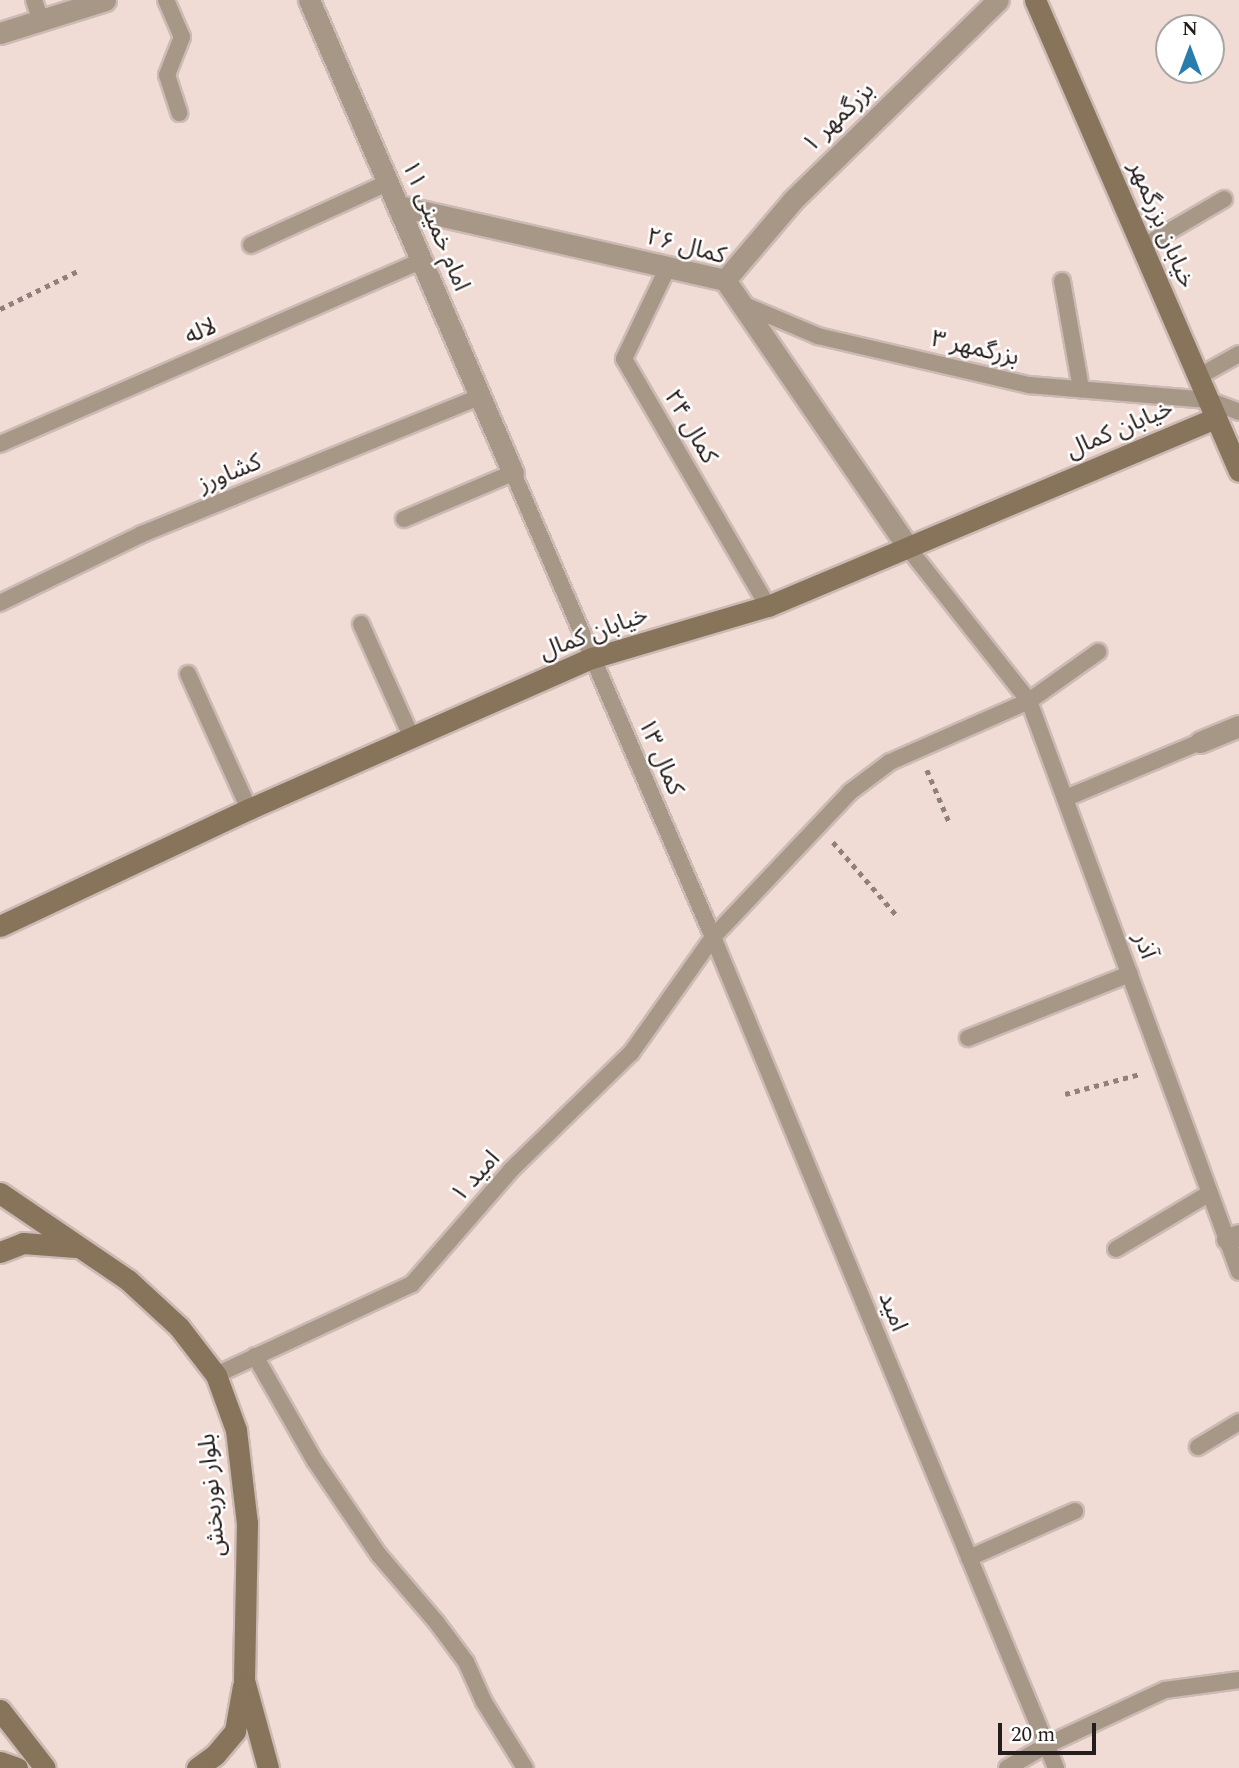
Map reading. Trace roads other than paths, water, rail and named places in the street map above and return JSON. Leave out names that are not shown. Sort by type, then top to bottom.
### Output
[{"type":"street","points":[[0,33],[37,9],[104,0]]},
{"type":"street","name":"امام خمینی ۱۱","points":[[309,0],[513,472]]},
{"type":"street","name":"بزرگمهر ۱","points":[[725,280],[793,201],[998,0]]},
{"type":"street","name":"خیابان بزرگمهر","points":[[1035,0],[1239,471]]},
{"type":"street","name":"کمال ۲۶","points":[[399,206],[725,280],[909,549]]},
{"type":"street","name":"خیابان کمال","points":[[0,926],[249,809],[592,658],[768,606],[909,549],[1212,409]]},
{"type":"street","points":[[1200,742],[1239,726]]},
{"type":"street","name":"بلوار نوربخش","points":[[0,1194],[128,1280],[179,1327],[216,1375],[236,1430],[247,1523],[244,1680],[268,1768]]},
{"type":"street","points":[[0,1251],[23,1243],[78,1248]]},
{"type":"street","points":[[197,1768],[215,1755],[235,1731],[244,1680]]},
{"type":"street","points":[[0,1710],[45,1768]]},
{"type":"street","points":[[0,1762],[17,1768]]},
{"type":"lane","points":[[166,0],[182,37],[167,75],[179,113]]},
{"type":"lane","points":[[251,245],[389,182]]},
{"type":"lane","points":[[1142,247],[1224,199]]},
{"type":"lane","name":"لاله","points":[[0,444],[421,261]]},
{"type":"lane","name":"کمال ۲۴","points":[[668,267],[624,359],[768,606]]},
{"type":"lane","points":[[1062,281],[1081,389]]},
{"type":"lane","name":"بزرگمهر ۳","points":[[741,304],[818,336],[1029,385],[1081,389],[1239,411]]},
{"type":"lane","points":[[1198,377],[1239,354]]},
{"type":"lane","name":"کشاورز","points":[[0,603],[142,534],[480,397]]},
{"type":"lane","points":[[404,519],[513,472]]},
{"type":"lane","name":"کمال ۱۳","points":[[513,472],[686,874]]},
{"type":"lane","name":"آذر","points":[[909,549],[1029,701],[1210,1193],[1233,1237],[1239,1272]]},
{"type":"lane","points":[[361,624],[412,738]]},
{"type":"lane","name":"امید ۱","points":[[216,1375],[412,1284],[512,1170],[631,1053],[713,937],[850,792],[890,762],[1029,701],[1098,652]]},
{"type":"lane","points":[[188,674],[249,809]]},
{"type":"lane","points":[[1066,798],[1200,742]]},
{"type":"lane","name":"امید","points":[[686,874],[1056,1768]]},
{"type":"lane","points":[[968,1038],[1130,974]]},
{"type":"lane","points":[[1116,1249],[1210,1193]]},
{"type":"lane","points":[[255,1356],[336,1493],[379,1555],[437,1623],[466,1662],[484,1702],[525,1768]]},
{"type":"lane","points":[[1198,1447],[1239,1422]]},
{"type":"lane","points":[[969,1558],[1075,1510]]},
{"type":"lane","points":[[1007,1768],[1047,1745],[1165,1690],[1239,1680]]}]
